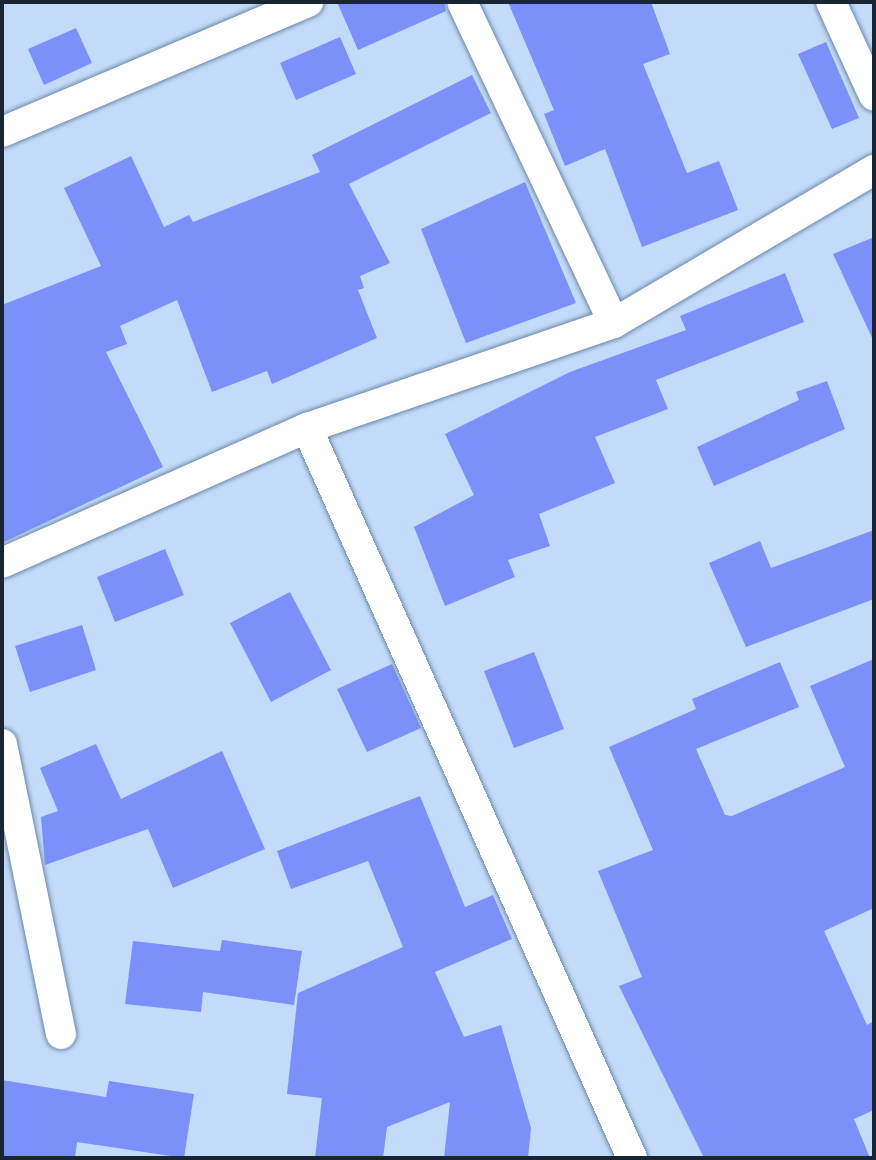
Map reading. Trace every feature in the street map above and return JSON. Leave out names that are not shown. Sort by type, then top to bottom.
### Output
[{"type":"street","points":[[2,132],[309,2]]},
{"type":"street","points":[[462,2],[614,323]]},
{"type":"street","points":[[831,2],[874,96]]},
{"type":"street","points":[[2,563],[307,428],[614,323],[874,170]]},
{"type":"street","points":[[307,428],[632,1158]]},
{"type":"street","points":[[2,744],[61,1034]]},
{"type":"building","points":[[337,2],[444,2],[446,11],[358,50]]},
{"type":"building","points":[[508,2],[651,2],[670,54],[643,64],[687,173],[719,161],[738,210],[642,247],[605,149],[565,166],[544,114],[554,110]]},
{"type":"building","points":[[76,28],[92,63],[44,85],[28,49]]},
{"type":"building","points":[[340,37],[356,74],[296,100],[280,63]]},
{"type":"building","points":[[826,42],[859,118],[832,129],[798,54]]},
{"type":"building","points":[[472,75],[491,113],[349,184],[390,263],[360,276],[364,288],[358,290],[377,338],[272,384],[267,371],[212,392],[177,300],[120,326],[127,344],[106,352],[163,467],[2,543],[2,305],[101,266],[64,188],[131,156],[164,227],[189,215],[193,222],[320,172],[312,155]]},
{"type":"building","points":[[525,182],[576,303],[466,343],[421,229]]},
{"type":"building","points":[[874,237],[874,342],[833,254]]},
{"type":"building","points":[[785,273],[804,322],[656,380],[668,409],[595,437],[615,483],[539,514],[550,546],[508,560],[515,577],[445,606],[414,527],[474,495],[445,434],[570,372],[686,330],[680,316]]},
{"type":"building","points":[[827,381],[845,429],[714,486],[697,447],[799,400],[796,392]]},
{"type":"building","points":[[874,530],[874,599],[746,647],[709,563],[760,541],[771,568]]},
{"type":"building","points":[[165,549],[184,595],[115,622],[97,577]]},
{"type":"building","points":[[290,592],[331,670],[271,702],[230,623]]},
{"type":"building","points":[[82,625],[96,670],[30,692],[15,646]]},
{"type":"building","points":[[534,652],[564,729],[514,748],[484,671]]},
{"type":"building","points":[[874,659],[874,908],[824,931],[867,1025],[874,1021],[874,1110],[854,1119],[870,1158],[704,1158],[619,986],[642,977],[598,871],[653,850],[609,747],[696,709],[692,699],[780,662],[799,707],[696,749],[725,815],[732,816],[845,767],[810,686]]},
{"type":"building","points":[[392,664],[421,728],[367,752],[337,689]]},
{"type":"building","points":[[96,744],[121,799],[222,751],[265,849],[173,888],[148,829],[45,865],[41,817],[58,811],[40,768]]},
{"type":"building","points":[[420,796],[465,907],[493,895],[512,939],[435,972],[464,1037],[501,1025],[531,1128],[528,1158],[444,1158],[450,1102],[387,1127],[383,1158],[315,1158],[322,1098],[287,1094],[298,993],[403,947],[368,861],[291,889],[277,851]]},
{"type":"building","points":[[222,940],[302,951],[294,1005],[203,992],[201,1012],[125,1004],[133,941],[220,951]]},
{"type":"building","points":[[2,1080],[106,1097],[109,1081],[194,1094],[184,1158],[77,1142],[75,1158],[2,1158]]}]
